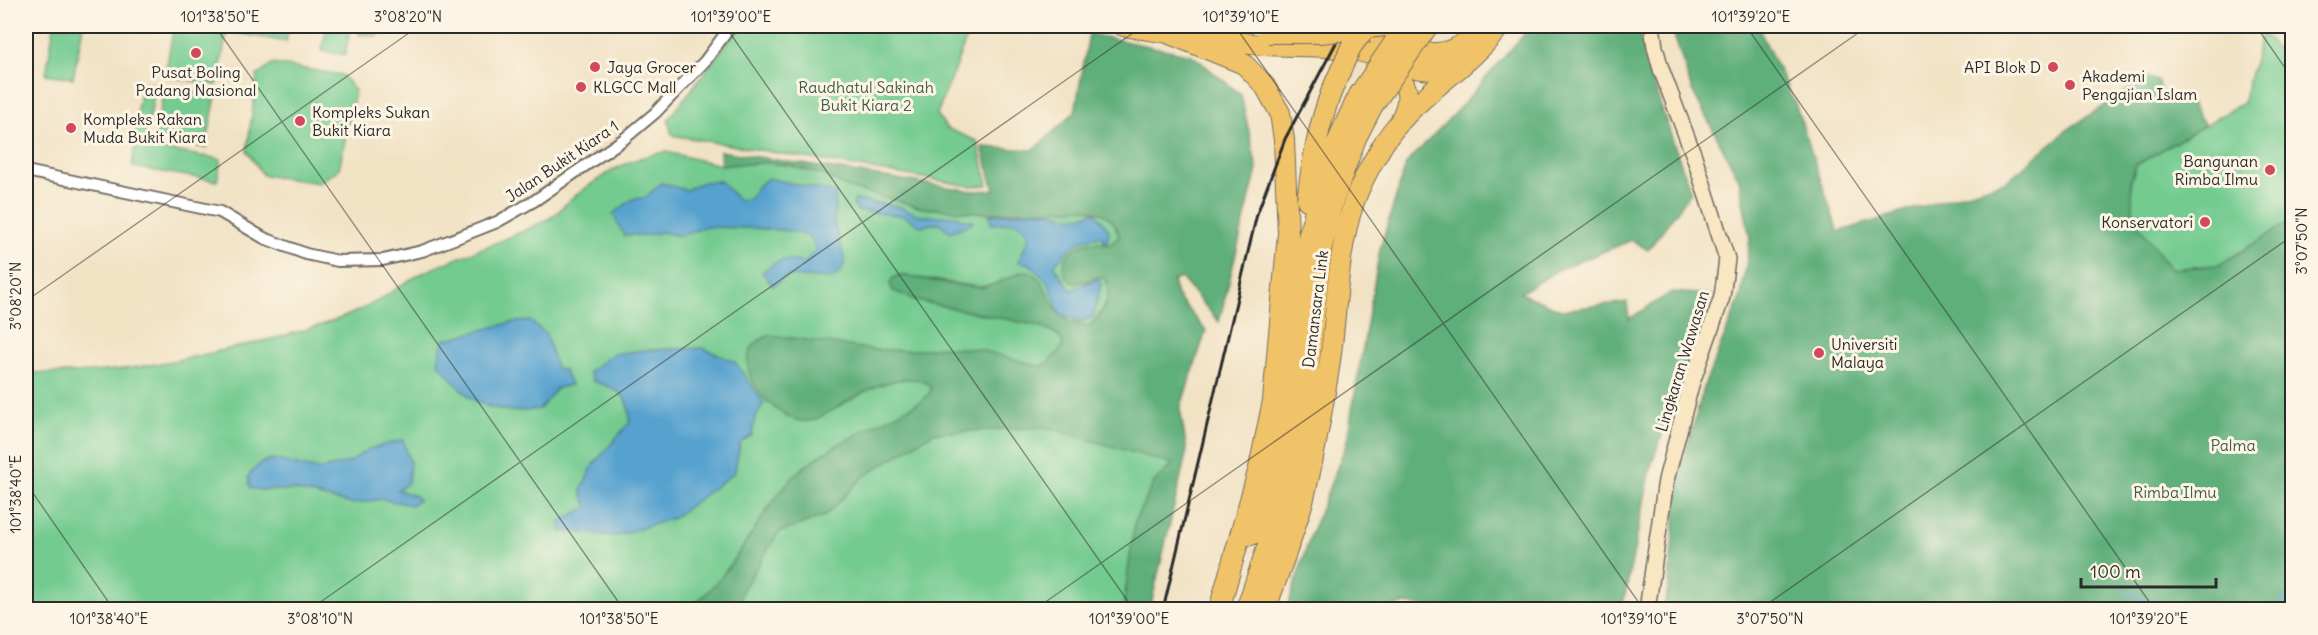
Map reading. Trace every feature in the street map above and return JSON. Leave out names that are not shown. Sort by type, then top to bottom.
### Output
[{"type":"highway","points":[[1124,26],[1266,45],[1364,52],[1430,71],[1449,68],[1461,62],[1491,30]]},
{"type":"highway","points":[[1204,26],[1268,33],[1320,33],[1386,26]]},
{"type":"highway","points":[[1266,45],[1282,41],[1289,34],[1289,26]]},
{"type":"highway","points":[[1338,26],[1356,32],[1393,62],[1406,88],[1408,104],[1399,123]]},
{"type":"highway","points":[[1303,257],[1304,218],[1322,116],[1351,47],[1367,26]]},
{"type":"highway","points":[[1374,26],[1380,39],[1391,46],[1422,53],[1438,53],[1454,49],[1473,37],[1491,30]]},
{"type":"highway","name":"Damansara Link","points":[[1246,609],[1290,478],[1308,374],[1321,251],[1332,203],[1342,171],[1405,26]]},
{"type":"highway","name":"Damansara Link","points":[[1220,609],[1264,504],[1276,466],[1292,376],[1303,257],[1324,176],[1345,124],[1373,101],[1428,26]]},
{"type":"highway","points":[[1290,478],[1302,451],[1314,401],[1338,230],[1364,151],[1373,101],[1442,26]]},
{"type":"highway","points":[[1265,609],[1304,497],[1331,357],[1342,249],[1354,201],[1379,150],[1399,123],[1491,30]]},
{"type":"highway","points":[[1166,32],[1244,64],[1265,86],[1280,113],[1284,140],[1288,233],[1274,401],[1259,468],[1220,609]]},
{"type":"highway","points":[[1322,353],[1322,405]]},
{"type":"street","name":"Jalan Bukit Kiara 1","points":[[26,171],[220,212],[264,238],[306,254],[338,261],[383,260],[422,251],[459,237],[497,222],[534,201],[624,139],[655,113],[705,61],[731,26]]},
{"type":"street","name":"Lingkaran Wawasan","points":[[1647,609],[1666,480],[1691,385],[1722,297],[1727,259],[1694,156],[1661,69],[1652,26]]},
{"type":"green space","points":[[54,26],[83,26],[73,78],[46,74]]},
{"type":"green space","name":"Pusat Boling Padang Nasional","points":[[174,26],[289,26],[286,42],[227,31],[217,85],[165,76]]},
{"type":"green space","points":[[327,26],[351,26],[345,55],[322,51]]},
{"type":"green space","points":[[360,26],[379,26],[378,36],[359,34]]},
{"type":"green space","name":"Raudhatul Sakinah Bukit Kiara 2","points":[[740,26],[938,26],[968,34],[937,114],[946,128],[977,141],[988,185],[970,186],[672,135],[668,120]]},
{"type":"green space","points":[[1531,26],[1637,26],[1661,107],[1691,192],[1648,250],[1632,240],[1558,270],[1520,293],[1561,310],[1627,302],[1629,319],[1672,292],[1712,295],[1652,463],[1622,609],[1455,610],[1403,604],[1383,610],[1287,609],[1311,534],[1346,445],[1380,249],[1406,164],[1465,102]]},
{"type":"green space","points":[[1671,26],[1760,26],[1759,29],[1796,106],[1838,232],[2007,181],[2067,130],[2147,77],[2159,81],[2162,97],[2187,98],[2205,125],[2136,165],[2131,180],[2134,220],[2171,269],[2219,265],[2292,220],[2292,609],[1663,609],[1668,591],[1679,476],[1705,384],[1741,296],[1750,239],[1739,179],[1692,90]]},
{"type":"green space","points":[[2262,33],[2276,48],[2292,75],[2292,609],[2217,265],[2171,269],[2134,220],[2131,180],[2136,165],[2243,103]]},
{"type":"green space","points":[[1089,34],[1192,55],[1241,95],[1257,169],[1219,322],[1181,278],[1173,281],[1177,296],[1206,331],[1180,409],[1187,450],[1150,609],[1123,609],[1135,520],[1155,481],[1173,464],[1045,427],[933,433],[863,477],[826,515],[778,533],[742,591],[738,609],[688,609],[717,581],[777,496],[802,469],[851,437],[920,402],[929,394],[931,388],[926,383],[917,380],[896,380],[867,390],[810,421],[795,419],[780,412],[756,387],[749,371],[748,357],[755,344],[771,335],[876,350],[918,350],[939,347],[977,349],[1042,367],[1060,350],[1062,340],[1058,335],[1040,326],[918,301],[892,290],[890,283],[892,279],[899,275],[954,285],[984,287],[1028,271],[1044,285],[1052,303],[1064,318],[1089,326],[1099,316],[1106,303],[1107,283],[1103,277],[1072,283],[1063,265],[1068,255],[1079,246],[1095,242],[1110,245],[1119,237],[1112,220],[1090,209],[989,213],[923,208],[846,187],[824,175],[788,165],[767,163],[721,165],[720,151],[973,191],[994,190],[982,147],[1033,150],[1075,112]]},
{"type":"green space","name":"Kompleks Sukan Bukit Kiara","points":[[273,64],[342,75],[355,91],[339,169],[319,183],[263,175],[247,151],[257,76]]},
{"type":"green space","name":"Pusat Boling Padang Nasional","points":[[142,83],[156,85],[145,143],[132,140]]},
{"type":"green space","name":"Pusat Boling Padang Nasional","points":[[164,86],[216,95],[206,148],[155,140]]},
{"type":"green space","points":[[135,145],[221,159],[217,181],[132,167]]},
{"type":"green space","points":[[666,152],[721,165],[767,163],[788,165],[824,175],[846,187],[923,208],[989,213],[1084,208],[1105,214],[1114,222],[1119,237],[1110,245],[1098,242],[1085,283],[1103,277],[1108,290],[1103,310],[1089,326],[1067,321],[1022,271],[999,284],[980,287],[899,275],[890,283],[892,290],[918,301],[1040,326],[1054,333],[1062,340],[1062,349],[1043,367],[1173,464],[1138,609],[26,609],[26,372],[81,373],[164,363],[276,338],[320,325],[370,305],[425,272],[550,218],[603,176],[627,163]]},
{"type":"water","points":[[768,178],[836,193],[834,222],[845,261],[840,273],[831,279],[787,276],[773,286],[762,272],[782,260],[805,263],[816,250],[811,237],[792,231],[705,227],[680,236],[662,232],[648,235],[624,235],[613,214],[633,199],[645,198],[661,183],[686,190],[703,182],[720,181],[739,201],[750,198],[757,187]]},
{"type":"water","points":[[855,200],[897,206],[921,216],[958,216],[973,223],[950,232],[940,223],[920,226],[905,216],[858,211],[853,205]]},
{"type":"water","points":[[1051,212],[1073,218],[1095,212],[1109,230],[1107,243],[1102,236],[1080,242],[1069,249],[1054,266],[1071,290],[1099,278],[1101,284],[1093,317],[1083,321],[1062,315],[1049,284],[1030,264],[1019,262],[1029,234],[1015,222],[991,224],[990,215]]},
{"type":"water","points":[[530,321],[546,334],[556,368],[564,370],[571,385],[557,388],[540,409],[522,411],[487,406],[471,398],[438,363],[443,340],[513,322]]},
{"type":"water","points":[[703,348],[735,362],[764,403],[755,418],[752,435],[740,443],[735,472],[673,518],[616,536],[561,531],[560,521],[588,507],[581,491],[593,465],[630,422],[625,398],[615,390],[593,381],[589,372],[613,354],[645,350]]},
{"type":"water","points":[[403,440],[410,462],[408,483],[398,490],[415,496],[419,500],[411,505],[382,499],[352,504],[294,490],[250,488],[248,476],[261,463],[272,459],[319,470],[350,462],[369,449]]},
{"type":"waterway","points":[[2122,589],[2163,610]]},
{"type":"waterway","points":[[2275,610],[2292,591]]},
{"type":"railway","points":[[1163,610],[1257,214],[1285,139],[1345,26]]},
{"type":"place","name":"Pusat Boling Padang Nasional","points":[[196,53]]},
{"type":"place","name":"Jaya Grocer","points":[[595,67]]},
{"type":"place","name":"API Blok D","points":[[2053,67]]},
{"type":"place","name":"Akademi Pengajian Islam","points":[[2070,85]]},
{"type":"place","name":"KLGCC Mall","points":[[581,87]]},
{"type":"place","name":"Kompleks Sukan Bukit Kiara","points":[[300,121]]},
{"type":"place","name":"Kompleks Rakan Muda Bukit Kiara","points":[[71,128]]},
{"type":"place","name":"Bangunan Rimba Ilmu","points":[[2270,170]]},
{"type":"place","name":"Konservatori","points":[[2205,222]]},
{"type":"place","name":"Universiti Malaya","points":[[1819,353]]},
{"type":"park label","name":"Palma","points":[[2233,445]]},
{"type":"park label","name":"Rimba Ilmu","points":[[2175,492]]}]
